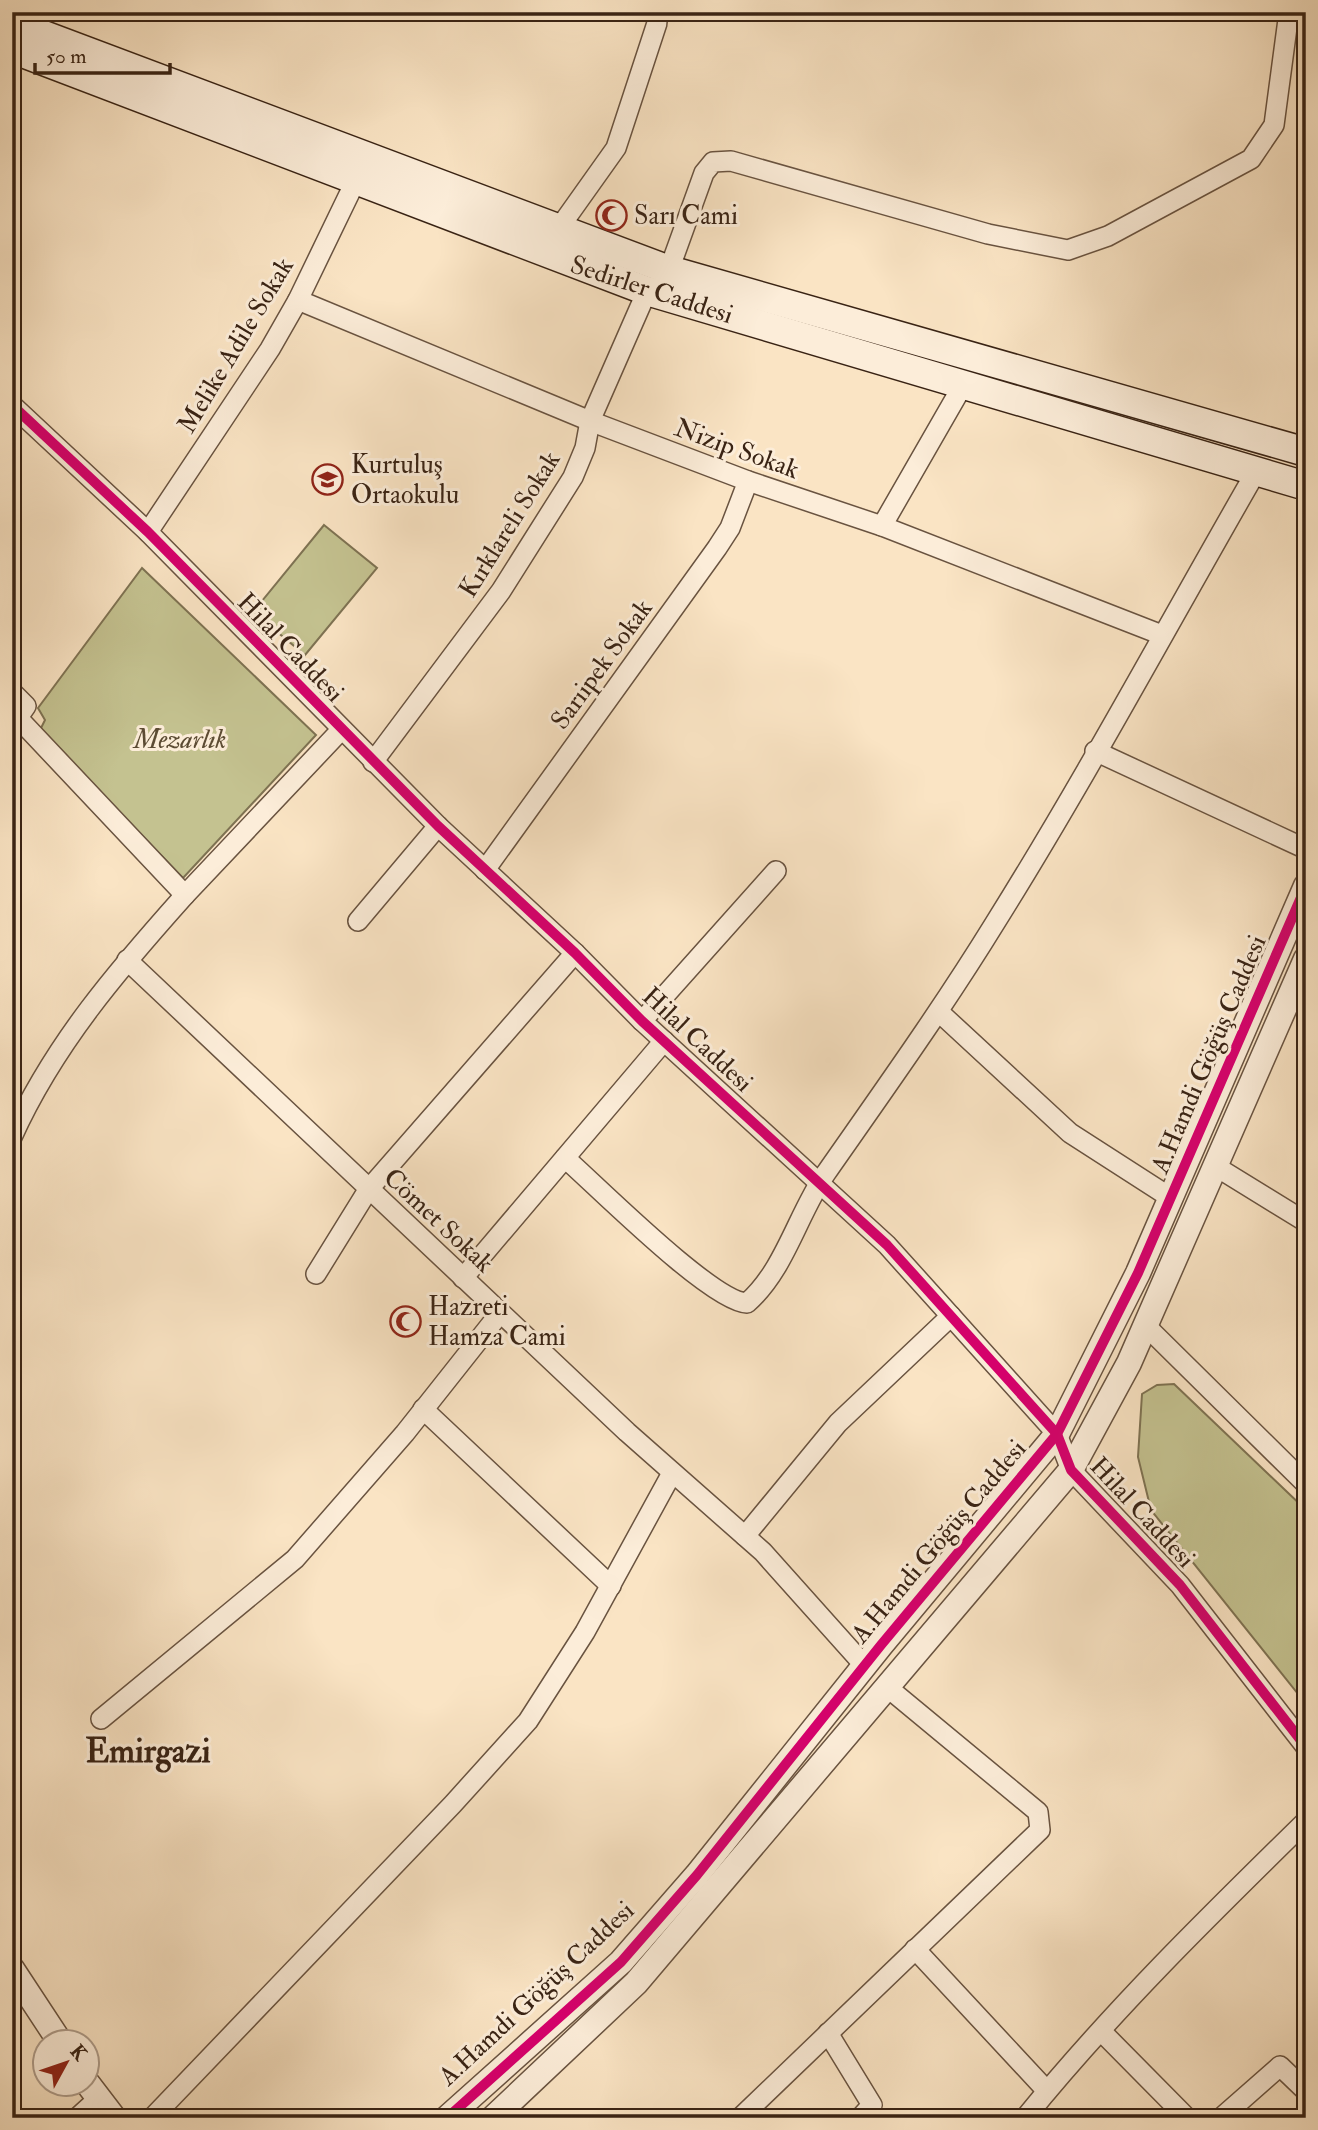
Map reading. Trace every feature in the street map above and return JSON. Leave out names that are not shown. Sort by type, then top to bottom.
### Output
[{"type":"main road","name":"Sedirler Caddesi","points":[[12,23],[669,270],[1306,452]]},
{"type":"main road","name":"Sedirler Caddesi","points":[[12,49],[647,291],[1306,486]]},
{"type":"main road","points":[[1254,438],[1306,433]]},
{"type":"street","points":[[669,270],[704,173],[713,162],[731,161],[988,234],[1068,250],[1108,236],[1251,159],[1274,125],[1289,12]]},
{"type":"street","points":[[557,230],[616,148],[657,23]]},
{"type":"street","name":"Melike Adile Sokak","points":[[148,532],[270,349],[298,300],[356,180]]},
{"type":"street","name":"Kırklareli Sokak","points":[[373,762],[501,592],[573,477],[585,448],[590,421],[647,291]]},
{"type":"street","name":"Nizip Sokak","points":[[298,300],[590,421],[748,481],[881,526],[1162,635]]},
{"type":"street","points":[[881,526],[963,385]]},
{"type":"street","name":"Hilal Caddesi","points":[[12,405],[148,532],[438,826],[575,953],[642,1021],[887,1245],[1057,1434],[1071,1470],[1180,1585],[1306,1746]]},
{"type":"street","points":[[565,1158],[709,1286],[740,1303],[747,1303],[769,1278],[820,1182],[939,1012],[996,922],[1257,470]]},
{"type":"street","name":"Sarıipek Sokak","points":[[485,870],[717,548],[730,528],[748,481]]},
{"type":"street","points":[[12,692],[26,706],[15,722],[185,895]]},
{"type":"street","points":[[12,1137],[32,1094],[70,1033],[127,960],[341,730]]},
{"type":"street","points":[[1095,751],[1306,849]]},
{"type":"street","points":[[358,921],[438,826]]},
{"type":"street","points":[[642,1021],[776,871]]},
{"type":"street","name":"A.Hamdi Göğüş Caddesi","points":[[447,2118],[621,1962],[697,1875],[864,1665],[1057,1434],[1138,1273],[1306,886]]},
{"type":"street","points":[[316,1274],[368,1190],[575,953]]},
{"type":"street","name":"Cömet Sokak","points":[[127,960],[500,1313],[672,1473],[763,1552],[864,1665]]},
{"type":"street","name":"A.Hamdi Göğüş Caddesi","points":[[493,2118],[635,1983],[1071,1470],[1129,1363],[1305,962]]},
{"type":"street","points":[[939,1012],[1070,1133],[1171,1198]]},
{"type":"street","points":[[463,1278],[664,1041]]},
{"type":"street","points":[[1215,1166],[1306,1222]]},
{"type":"street","points":[[101,1718],[295,1559],[423,1409],[500,1313]]},
{"type":"street","points":[[745,1535],[838,1423],[951,1316]]},
{"type":"street","points":[[1146,1326],[1306,1484]]},
{"type":"street","points":[[423,1409],[611,1586]]},
{"type":"street","points":[[152,2118],[453,1804],[528,1721],[611,1586],[672,1473]]},
{"type":"street","points":[[740,2118],[1040,1830],[1038,1812],[887,1687]]},
{"type":"street","points":[[1025,2118],[1101,2031],[1227,1898],[1306,1821]]},
{"type":"street","points":[[915,1949],[1047,2091]]},
{"type":"street","points":[[12,1969],[51,2028]]},
{"type":"street","points":[[1101,2031],[1188,2118]]},
{"type":"street","points":[[828,2033],[872,2105],[860,2118]]},
{"type":"street","points":[[1221,2118],[1280,2066],[1306,2091]]},
{"type":"street","points":[[77,2118],[100,2100]]},
{"type":"green space","points":[[324,525],[377,568],[305,655],[253,612]]},
{"type":"green space","name":"Mezarlık","points":[[142,568],[316,735],[183,878],[40,730],[45,720],[38,708]]},
{"type":"green space","points":[[1174,1384],[1306,1510],[1306,1704],[1151,1510],[1138,1457],[1142,1394],[1157,1385]]},
{"type":"cycle path","points":[[12,405],[148,532],[438,826],[575,953],[642,1021],[887,1245],[1057,1434],[1071,1470],[1180,1585],[1306,1747]]},
{"type":"cycle path","points":[[447,2118],[621,1962],[697,1875],[881,1645],[1057,1434],[1138,1273],[1306,886]]},
{"type":"place","name":"Sarı Cami","points":[[611,215]]},
{"type":"place","name":"Kurtuluş Ortaokulu","points":[[328,479]]},
{"type":"place","name":"Hazreti Hamza Cami","points":[[405,1321]]},
{"type":"district","name":"Emirgazi","points":[[148,1750]]}]
